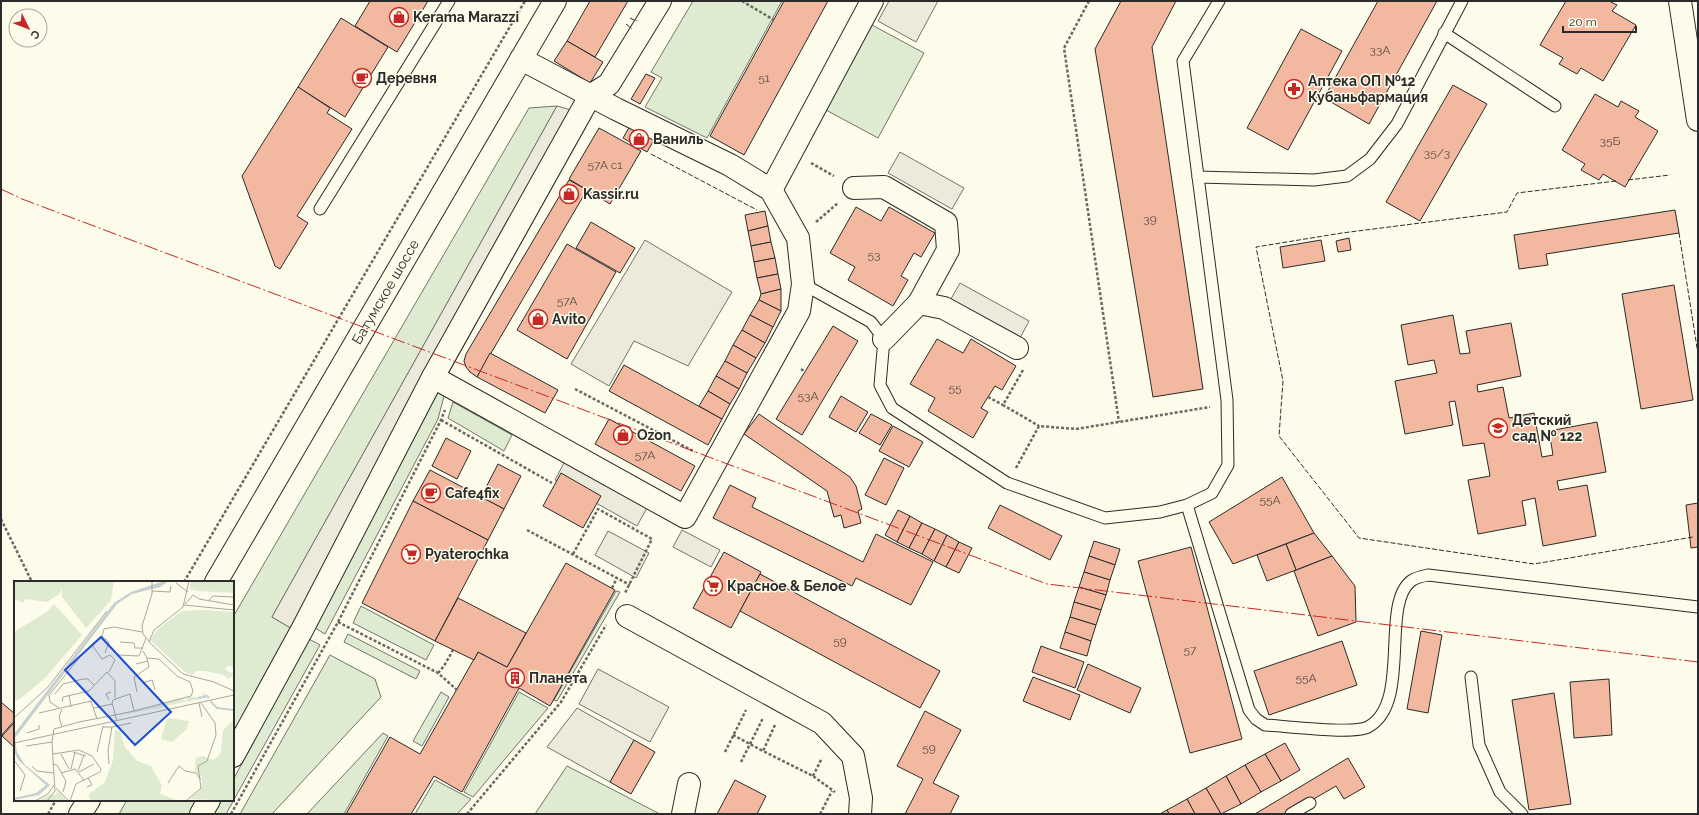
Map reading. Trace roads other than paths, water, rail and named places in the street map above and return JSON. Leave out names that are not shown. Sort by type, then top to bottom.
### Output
[{"type":"main road","name":"Батумское шоссе","points":[[217,581],[555,1]]},
{"type":"main road","points":[[234,754],[306,621],[433,377],[590,96],[609,84],[660,1]]},
{"type":"main road","points":[[771,190],[872,1]]},
{"type":"main road","points":[[1680,1],[1698,120]]},
{"type":"main road","points":[[433,377],[685,517],[799,311],[803,284],[798,238],[771,190],[730,165],[590,96],[521,59]]},
{"type":"main road","points":[[854,188],[884,187],[946,223],[948,250],[919,302],[884,339]]},
{"type":"main road","points":[[919,302],[944,308],[1017,348]]},
{"type":"main road","points":[[619,613],[822,723],[853,756],[860,806]]},
{"type":"main road","points":[[683,814],[689,784]]},
{"type":"main road","points":[[80,814],[88,801]]},
{"type":"main road","points":[[201,814],[208,801]]},
{"type":"lane","points":[[320,209],[449,1]]},
{"type":"lane","points":[[803,284],[871,322],[884,339],[880,385],[892,408],[1007,483],[1105,518],[1160,512],[1187,505],[1212,493],[1228,465],[1227,400],[1183,61],[1219,1]]},
{"type":"lane","points":[[1198,177],[1314,180],[1347,176],[1370,160],[1397,124],[1462,1]]},
{"type":"lane","points":[[1444,33],[1555,106]]},
{"type":"lane","points":[[1187,505],[1249,710],[1256,719],[1265,724],[1345,731],[1368,728],[1382,714],[1391,694],[1399,597],[1411,581],[1428,575],[1698,607]]},
{"type":"lane","points":[[1471,677],[1479,745],[1500,792],[1522,814]]},
{"type":"lane","points":[[1291,814],[1310,803]]},
{"type":"place","name":"Kerama Marazzi","points":[[399,17]]},
{"type":"place","name":"Деревня","points":[[362,78]]},
{"type":"place","name":"Аптека ОП №12 Кубаньфармация","points":[[1294,89]]},
{"type":"place","name":"Ваниль","points":[[639,139]]},
{"type":"place","name":"Kassir.ru","points":[[569,194]]},
{"type":"place","name":"Avito","points":[[538,319]]},
{"type":"place","name":"Детский сад № 122","points":[[1498,428]]},
{"type":"place","name":"Ozon","points":[[623,435]]},
{"type":"place","name":"Cafe4fix","points":[[431,493]]},
{"type":"place","name":"Pyaterochka","points":[[411,554]]},
{"type":"place","name":"Красное & Белое","points":[[713,586]]},
{"type":"place","name":"Планета","points":[[515,678]]}]
